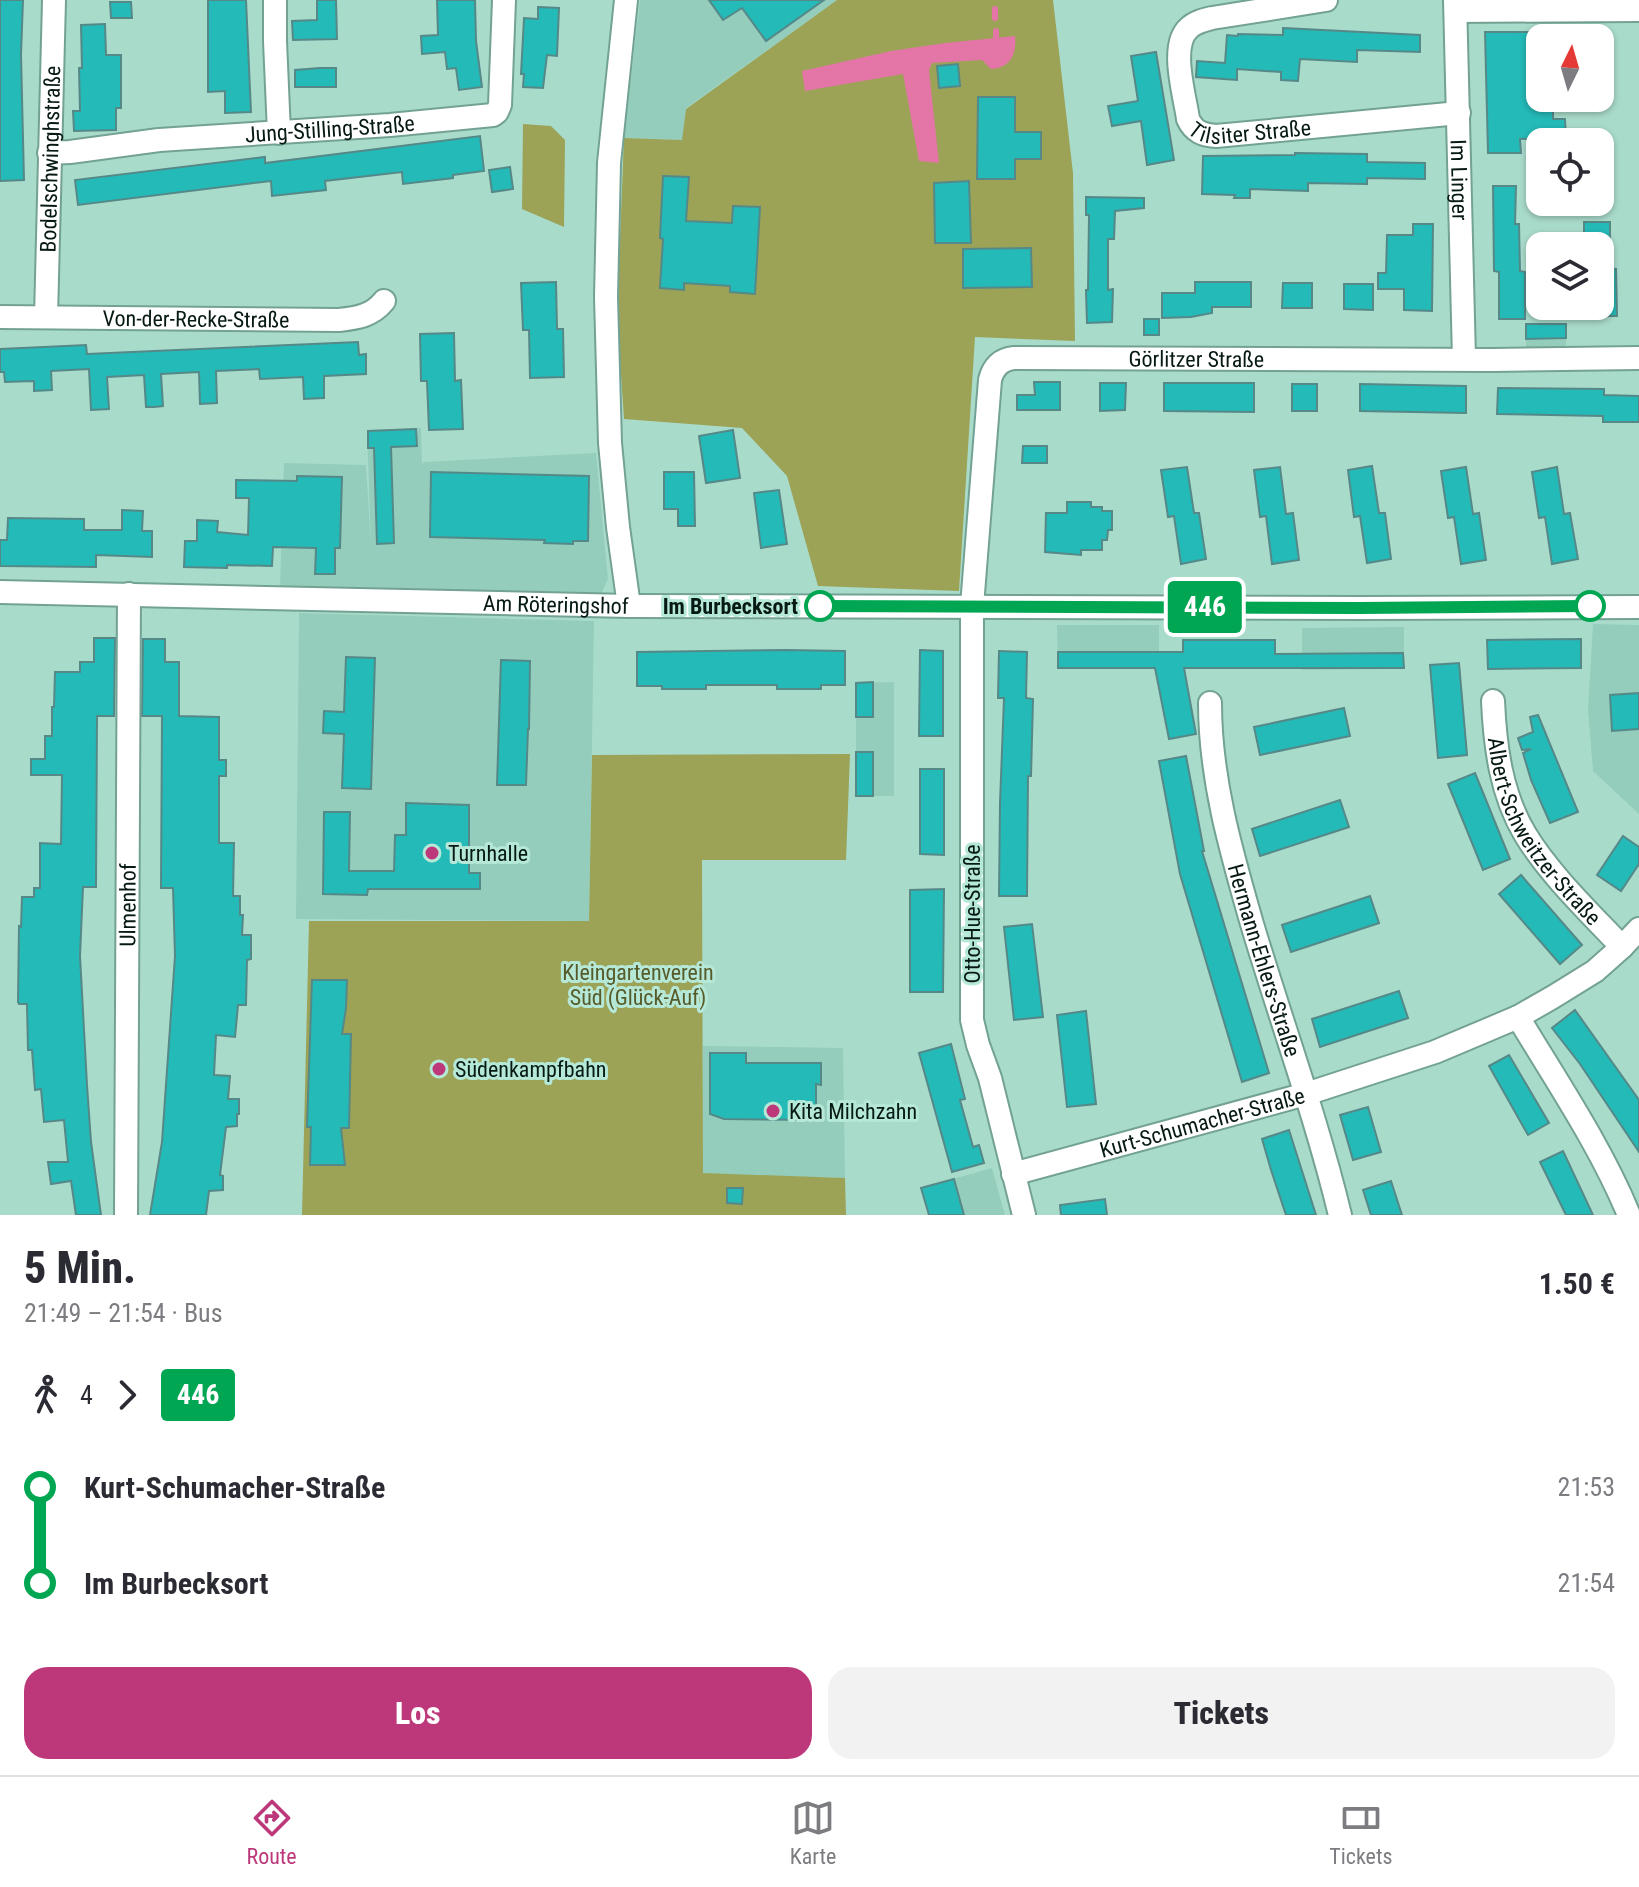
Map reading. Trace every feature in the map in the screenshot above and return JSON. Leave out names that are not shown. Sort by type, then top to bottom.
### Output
[{"type":"street","name":"Bodelschwinghstraße","points":[[46,317],[54,0]]},
{"type":"street","points":[[275,0],[279,133]]},
{"type":"street","name":"Jung-Stilling-Straße","points":[[49,153],[159,140],[493,115],[500,105],[504,0]]},
{"type":"street","points":[[626,0],[609,163],[606,297],[610,443],[629,606]]},
{"type":"street","name":"Tilsiter Straße","points":[[1326,0],[1212,18],[1189,28],[1181,38],[1178,52],[1191,126],[1202,134],[1216,136],[1459,113]]},
{"type":"street","points":[[1456,6],[1639,10]]},
{"type":"street","name":"Im Linger","points":[[1456,6],[1464,359]]},
{"type":"street","name":"Von-der-Recke-Straße","points":[[0,317],[339,320],[363,317],[384,301]]},
{"type":"street","name":"Görlitzer Straße","points":[[972,606],[990,380],[994,369],[1003,361],[1014,358],[1639,358]]},
{"type":"street","name":"Am Röteringshof","points":[[0,592],[629,606],[1639,607]]},
{"type":"street","name":"Ulmenhof","points":[[126,1215],[129,594]]},
{"type":"street","name":"Otto-Hue-Straße","points":[[972,606],[972,1020],[990,1078],[1024,1215]]},
{"type":"street","name":"Albert-Schweitzer-Straße","points":[[1493,701],[1498,755],[1505,786],[1525,834],[1566,886],[1622,947]]},
{"type":"street","name":"Hermann-Ehlers-Straße","points":[[1210,703],[1214,768],[1223,817],[1340,1215]]},
{"type":"street","name":"Kurt-Schumacher-Straße","points":[[1013,1174],[1306,1094],[1435,1052],[1518,1017],[1595,971],[1639,929]]},
{"type":"street","points":[[1518,1017],[1589,1134],[1629,1215]]},
{"type":"shaded area","points":[[640,0],[837,0],[686,108],[682,140],[624,138]]},
{"type":"shaded area","points":[[1015,36],[1011,58],[998,68],[991,69],[982,60],[932,63],[929,70],[939,163],[919,161],[903,74],[805,91],[802,71],[891,51]]},
{"type":"shaded area","points":[[1526,324],[1566,324],[1566,349],[1526,349]]},
{"type":"shaded area","points":[[421,428],[422,464],[596,453],[608,579],[600,596],[280,588],[284,463],[366,465],[371,545],[367,430]]},
{"type":"shaded area","points":[[299,613],[594,621],[589,921],[296,919]]},
{"type":"shaded area","points":[[1593,624],[1639,625],[1639,814],[1593,771],[1588,710]]},
{"type":"shaded area","points":[[1057,625],[1159,625],[1159,669],[1058,669]]},
{"type":"shaded area","points":[[1404,627],[1404,669],[1302,670],[1302,628]]},
{"type":"shaded area","points":[[894,682],[894,796],[856,796],[856,683]]},
{"type":"shaded area","name":"Kita Milchzahn","points":[[703,1046],[843,1048],[845,1178],[703,1174]]},
{"type":"shaded area","points":[[992,1168],[1005,1215],[929,1215],[921,1188]]},
{"type":"green space","points":[[837,0],[1053,0],[1073,173],[1075,341],[975,337],[959,591],[818,586],[787,476],[742,428],[624,419],[617,315],[624,138],[682,140],[686,109]]},
{"type":"green space","points":[[523,124],[551,126],[565,140],[564,227],[522,209]]},
{"type":"green space","name":"Kleingartenverein Süd (Glück-Auf)","points":[[850,754],[846,860],[702,860],[703,1173],[845,1178],[846,1215],[302,1215],[309,921],[589,921],[592,755]]},
{"type":"building","points":[[0,0],[23,0],[24,180],[0,181]]},
{"type":"building","points":[[208,0],[246,0],[251,112],[225,113],[225,91],[208,92]]},
{"type":"building","points":[[317,0],[336,0],[337,39],[293,40],[292,21],[317,20]]},
{"type":"building","points":[[437,0],[475,0],[482,87],[459,90],[456,68],[447,69],[445,52],[422,54],[421,36],[438,35]]},
{"type":"building","points":[[709,0],[824,0],[766,41],[742,8],[723,20]]},
{"type":"building","points":[[110,2],[131,2],[132,18],[111,18]]},
{"type":"building","points":[[538,7],[559,8],[557,56],[547,55],[543,88],[523,87],[524,18],[538,19]]},
{"type":"building","points":[[105,24],[106,55],[121,55],[121,108],[116,108],[116,130],[74,131],[73,111],[80,111],[81,25]]},
{"type":"building","points":[[1283,28],[1420,35],[1420,52],[1357,50],[1357,62],[1300,59],[1298,81],[1281,80],[1281,72],[1237,69],[1237,80],[1196,77],[1197,61],[1225,63],[1227,35],[1283,35]]},
{"type":"building","points":[[1485,32],[1526,32],[1526,112],[1553,112],[1553,119],[1565,119],[1565,128],[1526,128],[1526,139],[1520,139],[1521,153],[1488,153]]},
{"type":"building","points":[[1156,52],[1174,160],[1147,165],[1141,121],[1112,126],[1108,106],[1138,101],[1131,56]]},
{"type":"building","points":[[958,64],[960,86],[939,88],[937,66]]},
{"type":"building","points":[[336,68],[336,87],[295,87],[295,70]]},
{"type":"building","points":[[978,97],[1015,97],[1015,132],[1041,132],[1041,159],[1015,159],[1015,179],[977,179]]},
{"type":"building","points":[[480,136],[484,171],[453,175],[453,178],[403,184],[402,172],[325,181],[326,190],[272,196],[271,181],[78,205],[75,180],[265,157],[265,163]]},
{"type":"building","points":[[1367,154],[1367,162],[1425,163],[1425,179],[1367,178],[1367,184],[1308,183],[1308,191],[1250,189],[1250,198],[1202,194],[1203,156]]},
{"type":"building","points":[[510,167],[513,189],[492,192],[489,170]]},
{"type":"building","points":[[663,176],[689,177],[686,221],[732,223],[733,206],[760,207],[755,294],[730,292],[730,286],[684,283],[684,290],[660,288]]},
{"type":"building","points":[[969,181],[971,243],[935,243],[934,183]]},
{"type":"building","points":[[1493,186],[1516,186],[1515,224],[1519,224],[1520,271],[1525,272],[1525,319],[1499,319],[1499,272],[1494,271]]},
{"type":"building","points":[[1086,197],[1144,198],[1144,208],[1115,211],[1114,239],[1108,239],[1108,290],[1113,289],[1112,322],[1087,323],[1089,215],[1086,215]]},
{"type":"building","points":[[1584,222],[1610,222],[1610,232],[1584,232]]},
{"type":"building","points":[[1413,224],[1433,224],[1432,311],[1404,310],[1404,289],[1378,289],[1378,273],[1386,273],[1387,235],[1413,235]]},
{"type":"building","points":[[1031,248],[1032,287],[963,288],[963,249]]},
{"type":"building","points":[[1614,269],[1616,269],[1617,316],[1614,316]]},
{"type":"building","points":[[556,282],[557,329],[563,329],[564,377],[530,378],[529,330],[523,330],[521,283]]},
{"type":"building","points":[[1195,282],[1251,282],[1251,307],[1212,307],[1212,313],[1162,318],[1162,293],[1195,293]]},
{"type":"building","points":[[1283,283],[1312,283],[1312,308],[1282,308]]},
{"type":"building","points":[[1344,284],[1373,284],[1373,310],[1344,309]]},
{"type":"building","points":[[1144,319],[1159,319],[1159,335],[1144,335]]},
{"type":"building","points":[[1526,324],[1566,324],[1566,338],[1526,339]]},
{"type":"building","points":[[454,333],[455,381],[461,380],[463,429],[429,430],[427,381],[421,381],[420,334]]},
{"type":"building","points":[[358,342],[359,355],[366,354],[366,374],[324,376],[324,398],[304,399],[303,377],[260,379],[259,369],[216,371],[217,403],[200,404],[199,372],[161,374],[163,406],[154,407],[146,407],[144,375],[107,377],[109,409],[91,410],[89,369],[51,371],[52,390],[34,391],[34,381],[5,382],[4,372],[0,372],[0,349],[86,345],[87,354]]},
{"type":"building","points":[[1034,382],[1060,382],[1060,410],[1017,410],[1017,395],[1035,395]]},
{"type":"building","points":[[1100,383],[1126,383],[1125,410],[1100,411]]},
{"type":"building","points":[[1164,383],[1254,383],[1254,412],[1164,411]]},
{"type":"building","points":[[1292,384],[1317,384],[1317,411],[1292,411]]},
{"type":"building","points":[[1360,384],[1466,386],[1466,413],[1360,411]]},
{"type":"building","points":[[1498,388],[1604,389],[1604,395],[1639,396],[1639,422],[1603,422],[1603,416],[1497,414]]},
{"type":"building","points":[[416,429],[417,446],[391,447],[394,543],[377,544],[374,448],[368,448],[368,431]]},
{"type":"building","points":[[733,430],[740,478],[706,483],[699,436]]},
{"type":"building","points":[[1023,446],[1047,446],[1047,463],[1022,463]]},
{"type":"building","points":[[1372,466],[1379,513],[1385,513],[1391,559],[1367,563],[1360,516],[1354,517],[1348,470]]},
{"type":"building","points":[[1187,467],[1194,513],[1199,513],[1206,559],[1181,564],[1174,516],[1168,517],[1161,470]]},
{"type":"building","points":[[1280,467],[1286,514],[1293,513],[1299,560],[1272,564],[1266,516],[1260,517],[1254,470]]},
{"type":"building","points":[[1466,467],[1473,514],[1479,513],[1486,560],[1461,564],[1454,517],[1448,518],[1441,471]]},
{"type":"building","points":[[1557,467],[1564,514],[1570,513],[1578,559],[1552,564],[1545,517],[1539,518],[1532,472]]},
{"type":"building","points":[[431,472],[589,476],[588,541],[573,541],[573,544],[544,543],[545,540],[430,537]]},
{"type":"building","points":[[664,472],[694,472],[695,526],[678,526],[678,509],[664,509]]},
{"type":"building","points":[[297,476],[342,477],[340,548],[335,548],[335,574],[315,574],[316,548],[273,547],[272,566],[184,567],[185,541],[197,541],[197,520],[218,521],[217,532],[248,535],[249,498],[236,498],[236,480],[297,481]]},
{"type":"building","points":[[779,490],[787,544],[761,548],[754,493]]},
{"type":"building","points":[[1067,502],[1091,502],[1091,507],[1112,511],[1112,530],[1108,530],[1107,540],[1102,540],[1102,550],[1081,550],[1081,555],[1045,552],[1046,513],[1067,513]]},
{"type":"building","points":[[122,510],[143,511],[142,531],[152,531],[152,557],[96,555],[96,567],[0,566],[0,540],[7,540],[8,518],[84,519],[84,530],[122,530]]},
{"type":"building","points":[[94,638],[115,638],[114,716],[97,716],[96,887],[83,887],[80,956],[91,1142],[101,1215],[76,1215],[71,1181],[51,1184],[48,1162],[68,1162],[64,1120],[44,1122],[41,1089],[35,1090],[32,1050],[28,1050],[27,1004],[18,1002],[19,926],[22,897],[34,897],[34,888],[40,888],[40,843],[61,844],[62,775],[31,775],[31,759],[45,759],[45,736],[52,736],[55,672],[80,672],[80,662],[94,662]]},
{"type":"building","points":[[143,639],[165,639],[165,662],[179,662],[179,716],[219,717],[219,760],[226,760],[226,776],[219,776],[219,843],[234,843],[233,896],[240,896],[242,935],[251,935],[246,1005],[238,1005],[235,1037],[216,1035],[214,1075],[230,1076],[228,1099],[239,1099],[239,1114],[237,1126],[226,1127],[220,1175],[223,1176],[223,1190],[209,1191],[206,1215],[150,1215],[162,1142],[175,956],[173,888],[161,888],[162,716],[142,716]]},
{"type":"building","points":[[1581,639],[1581,668],[1488,669],[1487,640]]},
{"type":"building","points":[[1183,640],[1275,640],[1275,654],[1403,653],[1404,668],[1184,668],[1196,734],[1169,739],[1155,668],[1058,668],[1058,652],[1183,652]]},
{"type":"building","points":[[920,650],[943,651],[943,736],[919,736]]},
{"type":"building","points":[[845,651],[845,685],[821,685],[821,689],[777,689],[777,685],[706,685],[706,689],[637,686],[637,652]]},
{"type":"building","points":[[999,651],[1027,652],[1026,698],[1033,699],[1031,776],[1028,776],[1027,896],[999,896],[1004,698],[998,698]]},
{"type":"building","points":[[346,657],[375,658],[371,789],[342,788],[344,734],[323,733],[324,711],[344,712]]},
{"type":"building","points":[[501,660],[530,661],[526,785],[497,785]]},
{"type":"building","points":[[1459,663],[1467,755],[1438,758],[1430,665]]},
{"type":"building","points":[[873,682],[873,717],[856,717],[856,683]]},
{"type":"building","points":[[1639,693],[1639,729],[1612,731],[1610,695]]},
{"type":"building","points":[[1344,708],[1350,736],[1260,755],[1254,727]]},
{"type":"building","points":[[1538,715],[1578,812],[1550,823],[1523,753],[1531,749],[1522,750],[1518,738],[1533,732],[1530,717]]},
{"type":"building","points":[[856,752],[873,752],[873,796],[856,796]]},
{"type":"building","points":[[1186,756],[1202,851],[1269,1073],[1242,1082],[1180,874],[1159,761]]},
{"type":"building","points":[[920,769],[944,769],[944,855],[920,854]]},
{"type":"building","points":[[1475,773],[1510,859],[1483,870],[1448,784]]},
{"type":"building","points":[[1340,800],[1349,827],[1260,856],[1252,829]]},
{"type":"building","points":[[406,803],[469,805],[469,873],[480,873],[480,889],[368,889],[367,895],[323,894],[324,812],[350,812],[349,871],[394,871],[395,835],[406,835]]},
{"type":"building","points":[[1623,836],[1639,847],[1639,864],[1621,891],[1597,875]]},
{"type":"building","points":[[1521,875],[1582,945],[1560,964],[1499,894]]},
{"type":"building","points":[[944,889],[943,992],[910,992],[910,890]]},
{"type":"building","points":[[1370,896],[1379,923],[1291,952],[1282,925]]},
{"type":"building","points":[[1032,924],[1043,1017],[1014,1020],[1004,927]]},
{"type":"building","points":[[312,980],[347,980],[342,1034],[351,1034],[349,1128],[341,1128],[345,1165],[310,1165],[311,1127],[307,1127]]},
{"type":"building","points":[[1399,991],[1408,1018],[1320,1047],[1312,1019]]},
{"type":"building","points":[[1575,1010],[1639,1100],[1639,1152],[1552,1028]]},
{"type":"building","points":[[1086,1011],[1096,1104],[1067,1107],[1057,1015]]},
{"type":"building","points":[[951,1044],[965,1099],[960,1100],[973,1147],[979,1145],[984,1163],[952,1172],[919,1053]]},
{"type":"building","points":[[710,1053],[746,1053],[746,1063],[821,1063],[821,1085],[816,1084],[816,1114],[812,1120],[724,1119],[710,1114]]},
{"type":"building","points":[[1509,1055],[1549,1123],[1528,1135],[1489,1066]]},
{"type":"building","points":[[1368,1107],[1381,1152],[1353,1160],[1340,1115]]},
{"type":"building","points":[[1289,1130],[1316,1215],[1286,1215],[1271,1170],[1262,1139]]},
{"type":"building","points":[[1563,1151],[1593,1215],[1566,1215],[1540,1162]]},
{"type":"building","points":[[954,1179],[964,1215],[929,1215],[921,1188]]},
{"type":"building","points":[[1391,1181],[1402,1215],[1371,1215],[1363,1190]]},
{"type":"building","points":[[727,1188],[743,1188],[742,1204],[727,1203]]},
{"type":"building","points":[[1105,1199],[1107,1215],[1061,1215],[1060,1205]]},
{"type":"waterway","points":[[995,9],[995,18]]},
{"type":"waterway","points":[[996,31],[996,38]]},
{"type":"bus line","name":"446","points":[[820,606],[1590,606]]},
{"type":"place","name":"Im Burbecksort","points":[[820,606]]},
{"type":"place","name":"Turnhalle","points":[[432,853]]},
{"type":"place","name":"Südenkampfbahn","points":[[439,1069]]},
{"type":"place","name":"Kita Milchzahn","points":[[773,1111]]}]
